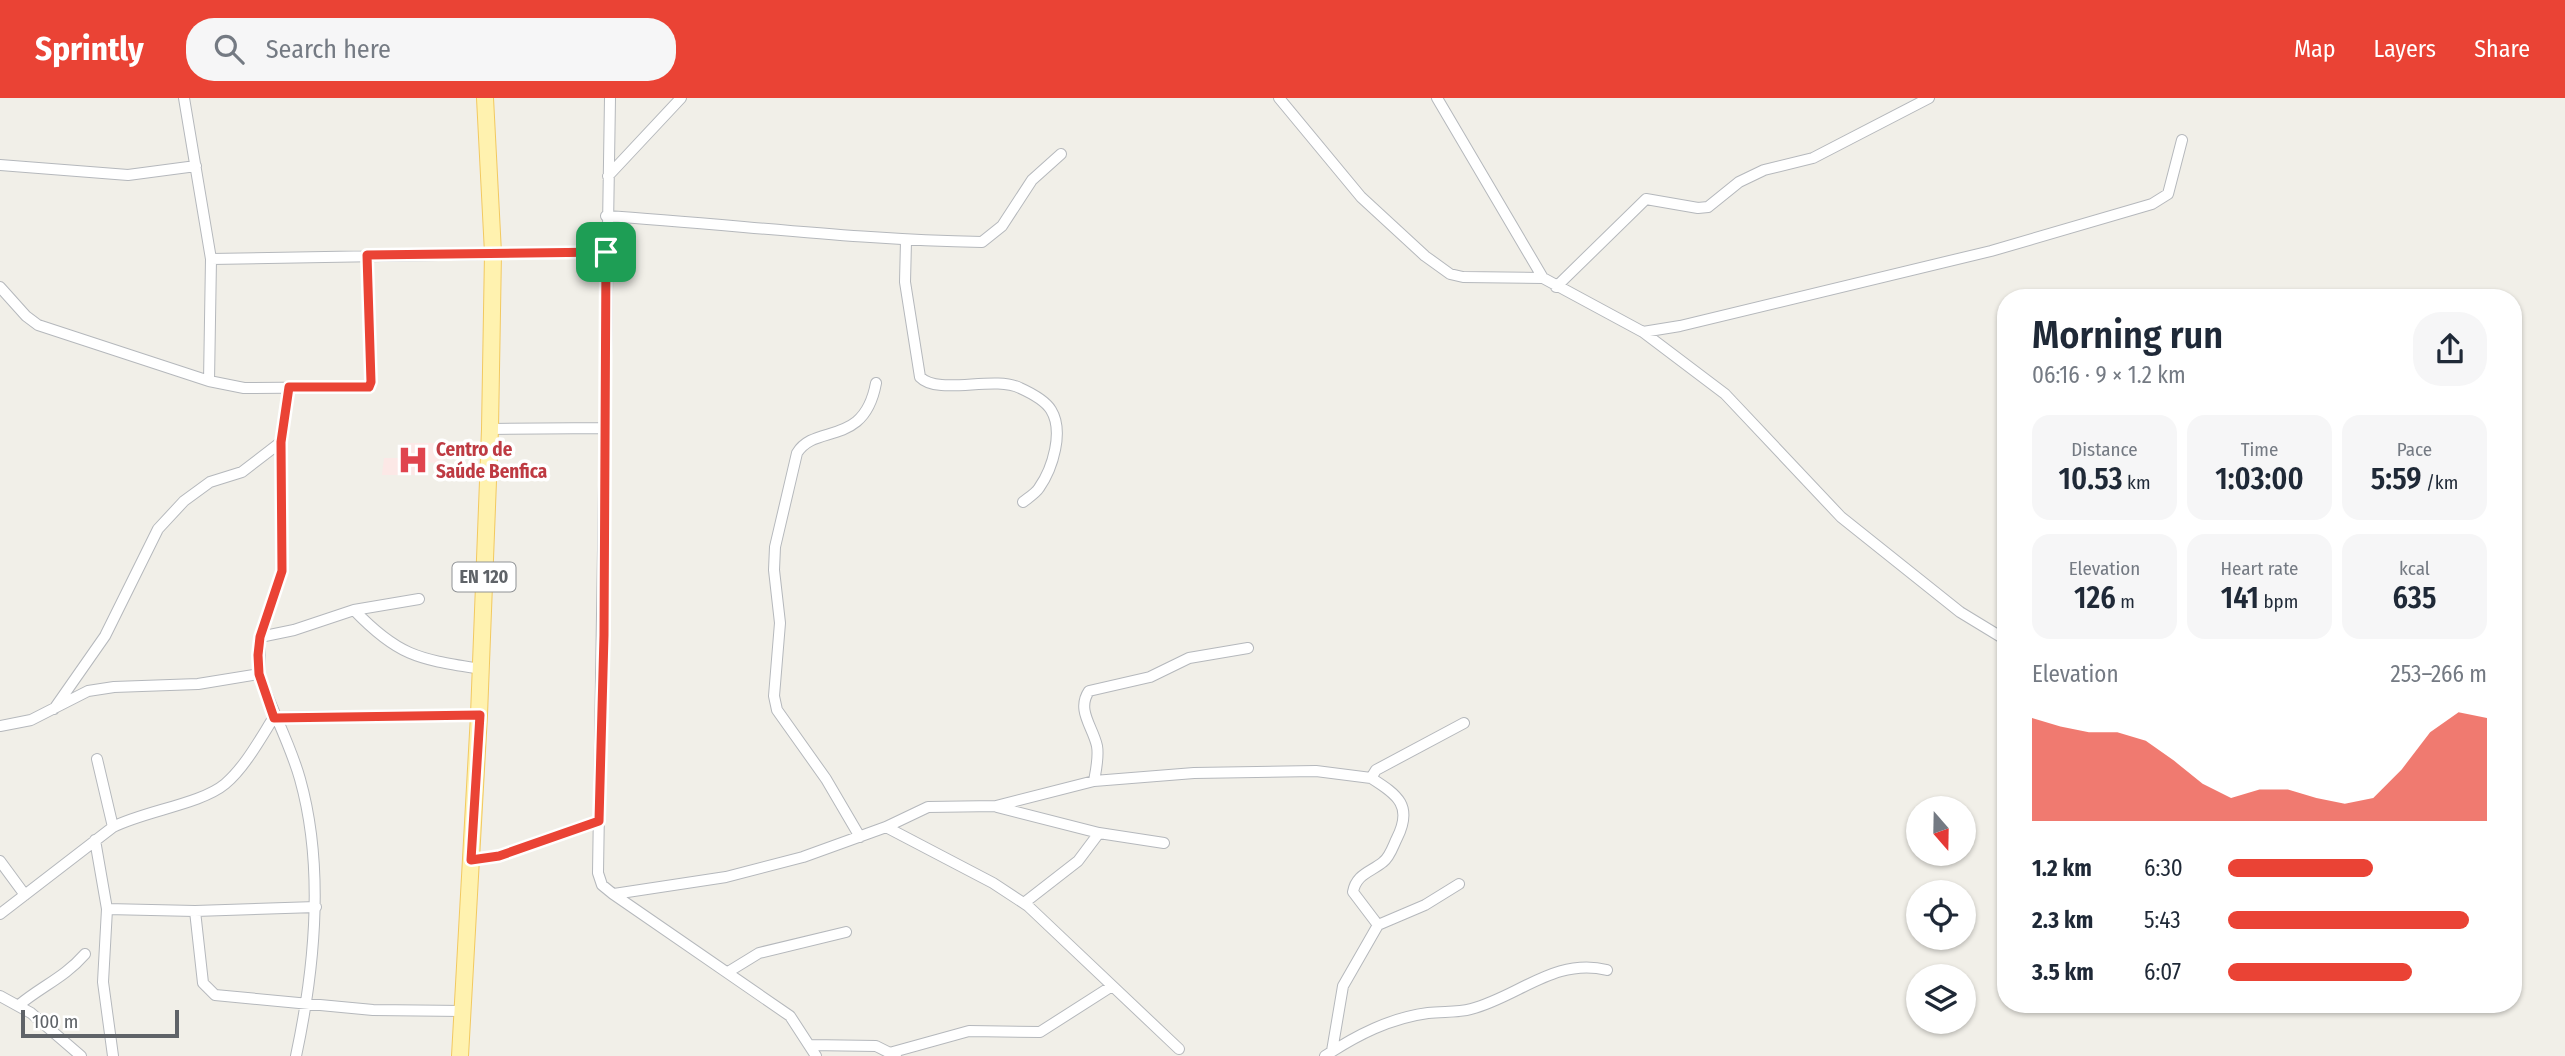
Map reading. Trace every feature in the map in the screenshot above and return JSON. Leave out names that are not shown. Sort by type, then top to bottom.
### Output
[{"type":"main road","name":"EN 120","points":[[460,1056],[480,715],[490,429],[493,253],[485,98]]},
{"type":"street","points":[[184,98],[211,259],[209,381]]},
{"type":"street","points":[[610,98],[606,216],[606,428],[598,873],[602,885],[613,894],[790,1016],[816,1056]]},
{"type":"street","points":[[607,176],[681,98]]},
{"type":"street","points":[[1279,98],[1361,197],[1425,256],[1450,274],[1463,277],[1543,278]]},
{"type":"street","points":[[1437,98],[1543,278],[1643,332],[1725,394],[1840,516],[1961,612],[1997,634]]},
{"type":"street","points":[[1556,287],[1646,199],[1709,207],[1739,183],[1764,170],[1813,158],[1930,98]]},
{"type":"street","points":[[1643,332],[1680,326],[1991,251],[2152,204],[2168,194],[2182,140]]},
{"type":"street","points":[[606,216],[906,241],[982,242],[1002,226],[1032,180],[1061,154]]},
{"type":"street","points":[[0,165],[128,175],[196,166]]},
{"type":"street","points":[[906,241],[905,282],[920,377],[932,384],[1010,384],[1046,403],[1053,412],[1058,432],[1052,457],[1039,489],[1023,502]]},
{"type":"street","points":[[211,259],[606,252]]},
{"type":"street","points":[[0,287],[26,316],[38,325],[209,381],[244,388],[369,387],[367,255]]},
{"type":"street","points":[[860,837],[826,779],[777,710],[774,696],[780,623],[774,570],[775,547],[797,453],[807,443],[841,431],[866,412],[872,403],[876,383]]},
{"type":"street","points":[[289,387],[281,442],[282,571],[260,637],[259,674],[301,782],[316,879],[316,907],[306,1002],[296,1056]]},
{"type":"street","points":[[490,429],[606,428]]},
{"type":"street","points":[[54,709],[105,636],[158,529],[184,500],[210,482],[242,472],[281,442]]},
{"type":"street","points":[[260,637],[294,630],[354,610],[419,599]]},
{"type":"street","points":[[354,610],[397,649],[430,661],[481,669]]},
{"type":"street","points":[[1094,781],[1097,746],[1085,715],[1084,703],[1089,691],[1150,677],[1189,658],[1248,649]]},
{"type":"street","points":[[0,726],[31,720],[88,691],[114,687],[198,684],[259,674]]},
{"type":"street","points":[[274,718],[480,715]]},
{"type":"street","points":[[0,914],[113,827],[133,817],[206,795],[223,786],[274,718]]},
{"type":"street","points":[[1371,778],[1376,770],[1464,723]]},
{"type":"street","points":[[97,759],[113,827]]},
{"type":"street","points":[[613,894],[726,877],[803,858],[886,827],[928,807],[996,806],[1094,781],[1194,773],[1316,771],[1371,778],[1392,791],[1404,808],[1404,824],[1386,859],[1364,873],[1354,885],[1353,892],[1378,925]]},
{"type":"street","points":[[996,806],[1099,833],[1164,843]]},
{"type":"street","points":[[471,860],[499,856],[599,821]]},
{"type":"street","points":[[886,827],[993,883],[1024,903],[1179,1049]]},
{"type":"street","points":[[1024,903],[1078,861],[1099,833]]},
{"type":"street","points":[[95,840],[107,909],[103,982],[113,1056]]},
{"type":"street","points":[[0,861],[25,895]]},
{"type":"street","points":[[1329,1054],[1343,986],[1378,925],[1425,905],[1459,884]]},
{"type":"street","points":[[107,909],[195,911],[316,907]]},
{"type":"street","points":[[195,911],[203,983],[209,992],[215,995],[373,1010],[463,1011]]},
{"type":"street","points":[[728,972],[759,953],[846,932]]},
{"type":"street","points":[[19,1005],[33,993],[61,979],[85,954]]},
{"type":"street","points":[[1329,1054],[1370,1029],[1418,1015],[1470,1010],[1557,971],[1591,966],[1607,970]]},
{"type":"street","points":[[810,1045],[876,1046],[895,1054],[976,1030],[1040,1032],[1112,986]]},
{"type":"street","points":[[0,996],[19,1005],[81,1056]]},
{"type":"shaded area","name":"Centro de Saúde Benfica","points":[[405,443],[443,443],[442,463],[416,462],[416,475],[382,475],[384,458],[402,458]]},
{"type":"place","name":"Centro de Saúde Benfica","points":[[413,460]]},
{"type":"route","points":[[606,252],[604,635],[599,821],[499,856],[471,860],[480,715],[274,718],[259,674],[258,655],[260,637],[282,571],[284,537],[281,442],[289,387],[369,387],[367,255],[606,252]]}]
